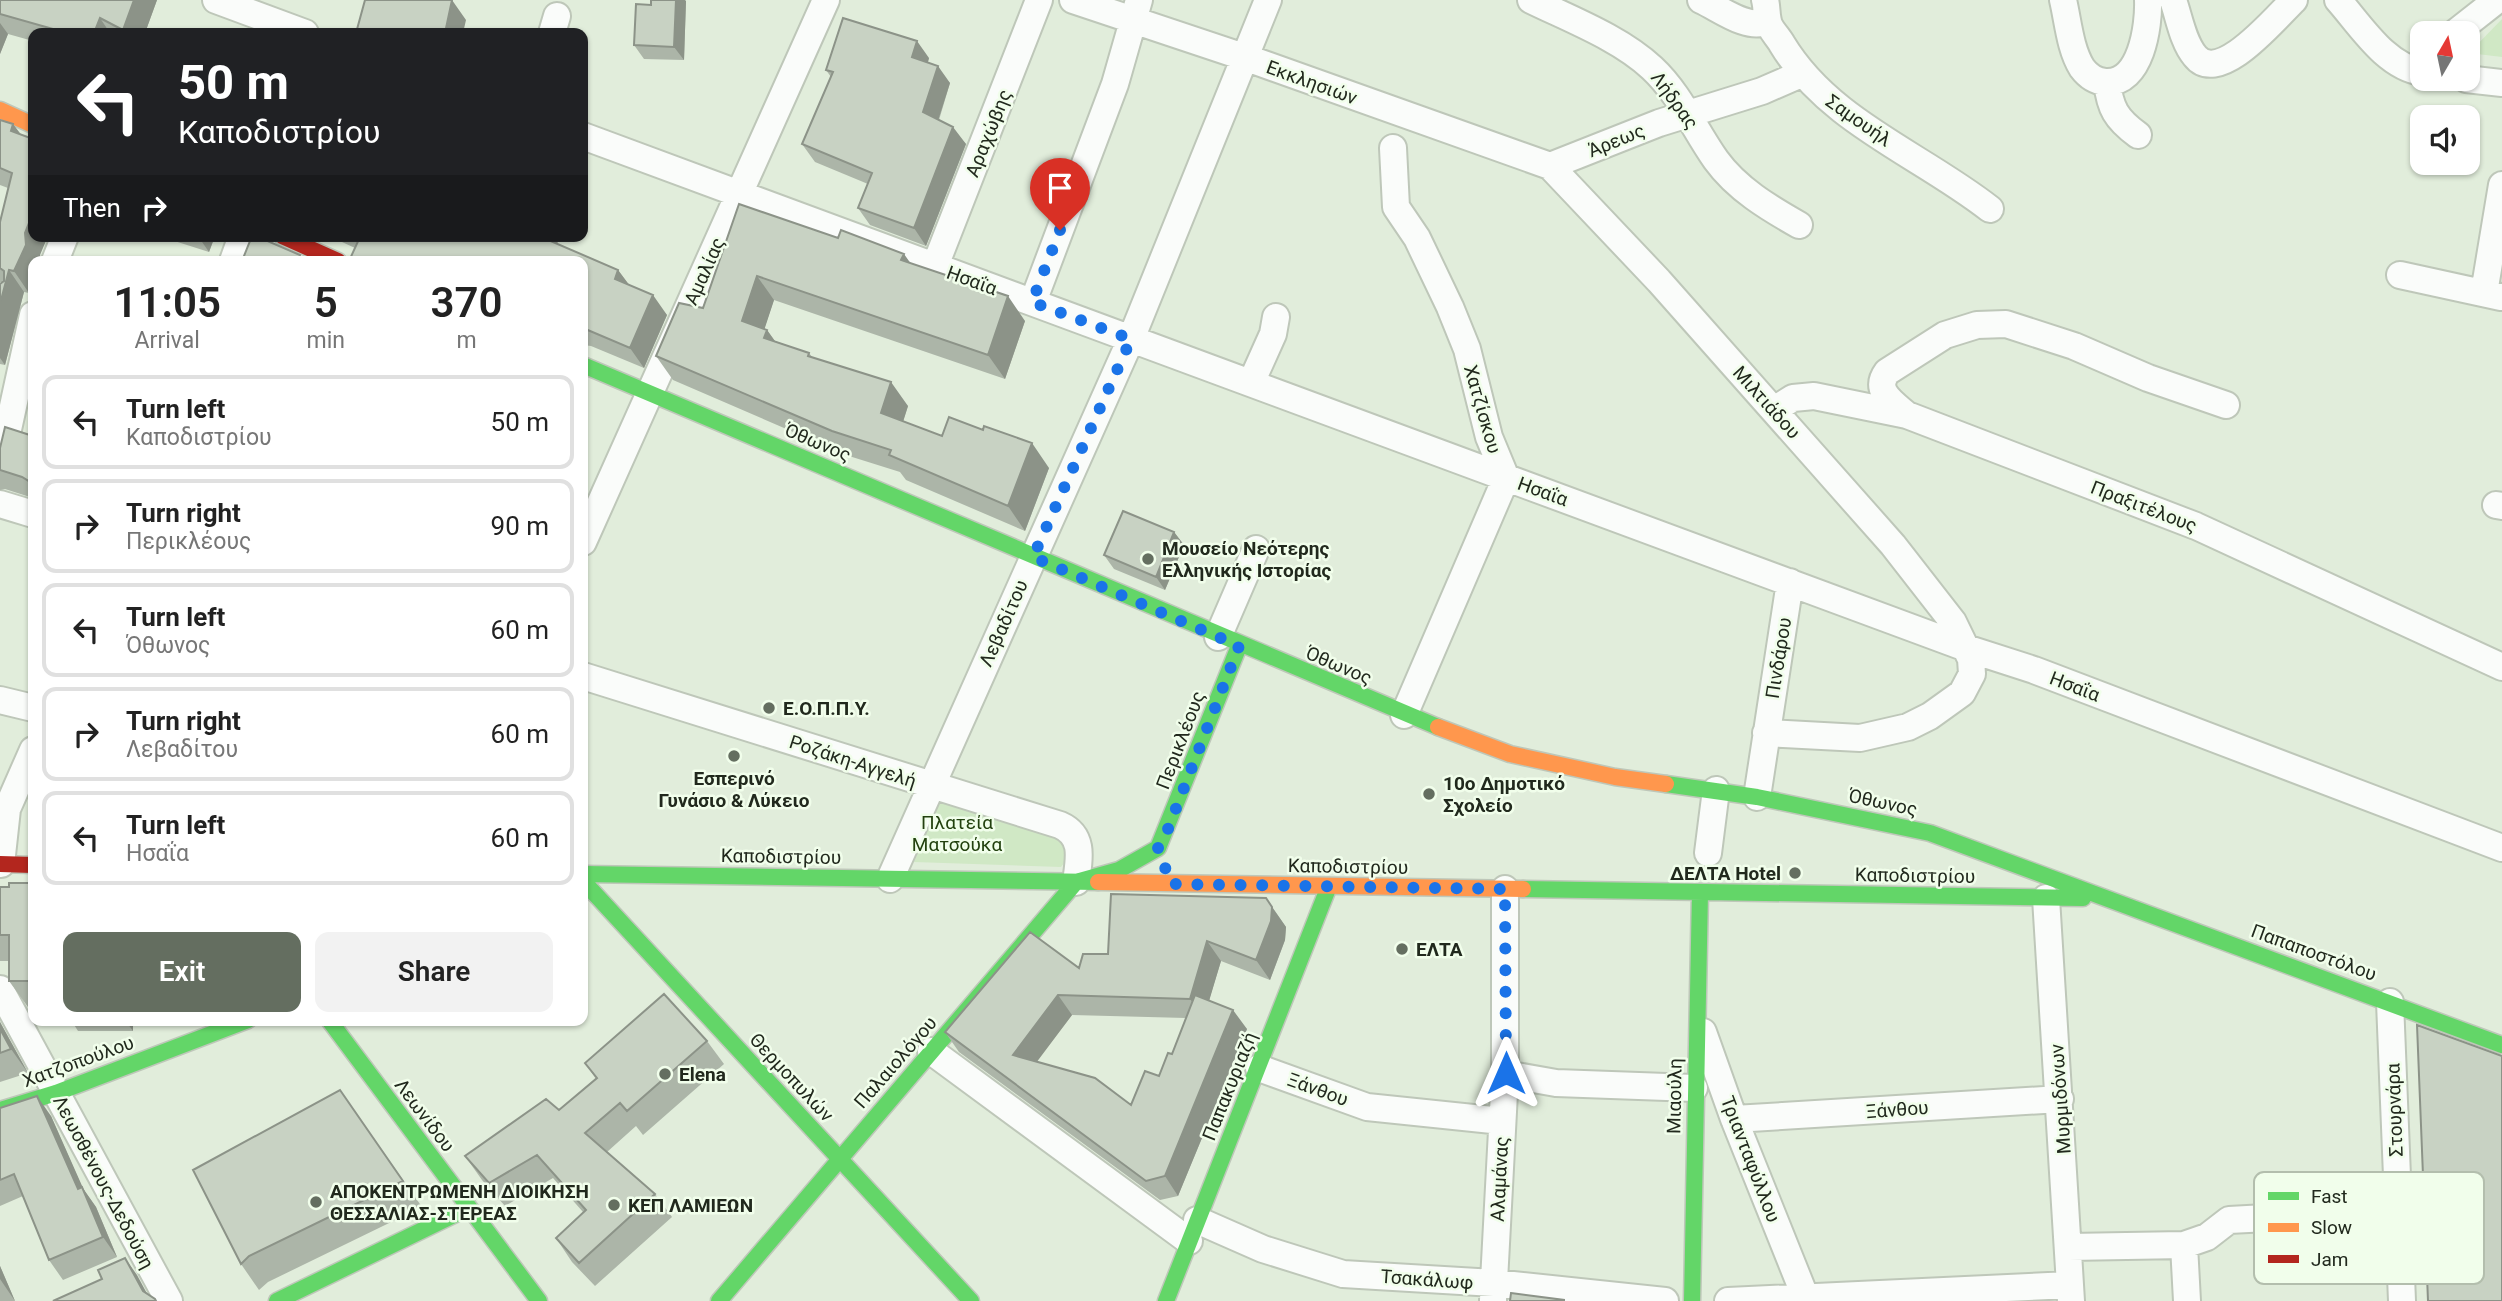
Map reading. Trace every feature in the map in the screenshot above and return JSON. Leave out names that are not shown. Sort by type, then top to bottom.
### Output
[{"type":"main road","points":[[0,110],[28,123]]},
{"type":"main road","points":[[295,242],[327,256]]},
{"type":"main road","name":"Όθωνος","points":[[588,367],[1404,715],[1510,754],[1615,777],[1757,797],[1930,833],[2112,899]]},
{"type":"main road","name":"Περικλέους","points":[[1158,848],[1168,829],[1228,641]]},
{"type":"main road","points":[[1959,896],[1970,872],[1965,844]]},
{"type":"main road","points":[[1076,882],[1119,870],[1158,848],[1171,884]]},
{"type":"main road","points":[[0,864],[28,865]]},
{"type":"main road","name":"Καποδιστρίου","points":[[588,874],[2112,899]]},
{"type":"main road","name":"Παλαιολόγου","points":[[719,1301],[1076,882]]},
{"type":"main road","name":"Θερμοπυλών","points":[[588,886],[971,1301]]},
{"type":"main road","name":"Παπακυριαζή","points":[[1166,1301],[1329,886]]},
{"type":"main road","name":"Μιαούλη","points":[[1692,1301],[1694,1088],[1700,892]]},
{"type":"main road","name":"Παπαποστόλου","points":[[2112,899],[2502,1045]]},
{"type":"main road","name":"Χατζοπούλου","points":[[0,1110],[56,1093],[232,1026]]},
{"type":"main road","name":"Λεωνίδου","points":[[333,1026],[539,1301]]},
{"type":"main road","points":[[278,1301],[468,1208]]},
{"type":"street","points":[[216,0],[292,28]]},
{"type":"street","name":"Αμαλίας","points":[[588,531],[826,0]]},
{"type":"street","name":"Αραχώβης","points":[[935,266],[1039,0]]},
{"type":"street","name":"Εκκλησιών","points":[[1073,0],[1137,10],[1244,57],[1550,166]]},
{"type":"street","name":"Λεβαδίτου","points":[[890,879],[1131,339],[1268,0]]},
{"type":"street","name":"Λήδρας","points":[[1531,0],[1604,38],[1650,66],[1688,114],[1728,173],[1755,198],[1799,225]]},
{"type":"street","points":[[1701,0],[1747,23],[1756,24],[1766,10]]},
{"type":"street","points":[[2063,0],[2079,62],[2091,77],[2107,82],[2123,78],[2132,69],[2144,32],[2148,0]]},
{"type":"street","points":[[2173,0],[2194,56],[2204,63],[2218,64],[2240,52],[2294,0]]},
{"type":"street","points":[[2338,0],[2390,58],[2410,65]]},
{"type":"street","points":[[2470,21],[2497,0]]},
{"type":"street","points":[[1032,302],[1115,84],[1137,10]]},
{"type":"street","name":"Σαμουήλ","points":[[1766,10],[1801,74],[1826,99],[1962,187],[1990,209]]},
{"type":"street","name":"Άρεως","points":[[1550,166],[1688,114],[1762,91],[1801,74]]},
{"type":"street","points":[[2480,81],[2502,83]]},
{"type":"street","points":[[2107,82],[2111,110],[2138,135]]},
{"type":"street","name":"Ησαΐα","points":[[588,138],[1969,649],[2034,670],[2502,848]]},
{"type":"street","name":"Χατζίσκου","points":[[1393,148],[1392,180],[1396,207],[1427,258],[1467,349],[1489,438],[1506,478],[1404,715]]},
{"type":"street","name":"Μιλτιάδου","points":[[1550,166],[1659,281],[1893,545],[1953,622],[1969,649]]},
{"type":"street","points":[[2400,275],[2493,295],[2502,185]]},
{"type":"street","points":[[1251,383],[1273,334],[1276,317]]},
{"type":"street","points":[[1907,415],[1883,392],[1882,381],[1887,372],[1945,335],[1991,324],[2026,329],[2148,378],[2226,405]]},
{"type":"street","points":[[0,466],[28,338]]},
{"type":"street","name":"Πραξιτέλους","points":[[1774,411],[1793,398],[1814,396],[1907,415],[2196,526],[2502,667]]},
{"type":"street","points":[[0,504],[28,512]]},
{"type":"street","points":[[1228,641],[1255,549]]},
{"type":"street","name":"Πινδάρου","points":[[1757,797],[1790,582]]},
{"type":"street","points":[[1766,733],[1860,738],[1908,727],[1930,716],[1962,693],[1972,674],[1969,649]]},
{"type":"street","name":"Ροζάκη-Αγγελή","points":[[588,678],[1068,828],[1079,846],[1076,882]]},
{"type":"street","points":[[0,700],[28,707]]},
{"type":"street","points":[[0,864],[7,809],[28,761]]},
{"type":"street","points":[[1708,853],[1716,790]]},
{"type":"street","name":"Αλαμάνας","points":[[1494,1292],[1506,1073],[1505,889]]},
{"type":"street","name":"Μυρμιδόνων","points":[[2046,898],[2071,1293]]},
{"type":"street","name":"Λεωσθένους-Δεδούση","points":[[0,989],[169,1301]]},
{"type":"street","name":"Στουρνάρα","points":[[2390,1002],[2397,1172]]},
{"type":"street","name":"Τριανταφύλλου","points":[[1697,1015],[1734,1119],[1806,1298]]},
{"type":"street","name":"Τσακάλωφ","points":[[932,1051],[1193,1230],[1343,1274],[1494,1292],[1665,1301]]},
{"type":"street","name":"Ξάνθου","points":[[1259,1068],[1367,1107],[1434,1117],[1502,1121]]},
{"type":"street","points":[[1506,1073],[1556,1083],[1694,1088]]},
{"type":"street","name":"Ξάνθου","points":[[1734,1119],[2060,1099]]},
{"type":"street","points":[[2069,1247],[2184,1245],[2207,1237],[2229,1220],[2254,1219]]},
{"type":"street","points":[[2184,1245],[2187,1301]]},
{"type":"street","points":[[1728,1301],[2071,1293]]},
{"type":"green space","points":[[2502,19],[2502,57],[2480,54],[2480,42]]},
{"type":"green space","name":"Πλατεία Ματσούκα","points":[[939,798],[1058,830],[1072,853],[1061,867],[914,862]]},
{"type":"building","points":[[0,0],[134,0],[124,28],[100,18],[96,28],[49,28],[0,14]]},
{"type":"building","points":[[365,0],[452,0],[446,28],[357,28]]},
{"type":"building","points":[[651,0],[676,0],[674,47],[634,45],[636,4],[651,5]]},
{"type":"building","points":[[843,18],[917,41],[912,57],[938,66],[923,112],[953,127],[914,228],[858,208],[872,173],[802,144],[833,72],[826,70]]},
{"type":"building","points":[[0,120],[13,124],[11,131],[28,137],[28,226],[25,233],[26,245],[14,271],[9,270],[0,304],[0,284],[4,281],[4,271],[0,268],[0,222],[12,173],[0,168]]},
{"type":"building","points":[[739,204],[838,238],[841,230],[904,254],[901,260],[1008,296],[988,355],[757,276],[742,321],[767,330],[764,338],[809,353],[808,356],[891,382],[881,413],[942,436],[949,417],[983,430],[984,426],[1032,443],[1008,506],[889,455],[891,450],[832,431],[656,356],[679,303],[703,308]]},
{"type":"building","points":[[250,242],[270,242],[300,255],[300,256],[244,256]]},
{"type":"building","points":[[358,242],[553,242],[585,256],[351,256]]},
{"type":"building","points":[[588,257],[618,270],[615,279],[653,295],[630,348],[588,330]]},
{"type":"building","points":[[5,427],[28,434],[28,481],[0,470],[0,448]]},
{"type":"building","points":[[1123,511],[1174,532],[1156,577],[1104,555]]},
{"type":"building","points":[[9,883],[28,883],[28,981],[9,981],[9,935],[0,935],[0,887],[9,887]]},
{"type":"building","points":[[1111,894],[1266,898],[1272,907],[1271,921],[1256,960],[1207,941],[1190,999],[1058,995],[1013,1055],[1095,1078],[1131,1105],[1145,1071],[1159,1076],[1168,1053],[1172,1054],[1195,995],[1233,1010],[1165,1176],[1146,1181],[945,1032],[1030,932],[1079,968],[1083,954],[1108,954]]},
{"type":"building","points":[[664,994],[707,1041],[627,1111],[620,1103],[585,1133],[655,1194],[579,1263],[556,1238],[586,1210],[537,1155],[489,1183],[465,1156],[546,1099],[559,1110],[597,1078],[585,1063]]},
{"type":"building","points":[[2417,1025],[2502,1056],[2502,1301],[2428,1301],[2427,1284],[2484,1284],[2484,1172],[2423,1172]]},
{"type":"building","points":[[0,1029],[11,1049],[0,1053]]},
{"type":"building","name":"ΑΠΟΚΕΝΤΡΩΜΕΝΗ ΔΙΟΙΚΗΣΗ ΘΕΣΣΑΛΙΑΣ-ΣΤΕΡΕΑΣ","points":[[340,1090],[403,1181],[249,1256],[241,1264],[193,1170]]},
{"type":"building","points":[[37,1096],[78,1189],[82,1187],[103,1237],[49,1260],[14,1174],[0,1180],[0,1108]]},
{"type":"building","points":[[125,1258],[143,1291],[156,1301],[53,1301],[102,1279],[98,1270]]},
{"type":"building","points":[[1511,1293],[1564,1300],[1564,1301],[1510,1301]]},
{"type":"traffic: fast","points":[[588,367],[1438,727]]},
{"type":"traffic: fast","points":[[719,1301],[1076,882],[1119,870],[1158,848],[1239,646]]},
{"type":"traffic: fast","points":[[1666,784],[1757,797],[1930,833],[2502,1045]]},
{"type":"traffic: fast","points":[[588,874],[1098,882]]},
{"type":"traffic: fast","points":[[588,886],[971,1301]]},
{"type":"traffic: fast","points":[[1166,1301],[1329,886]]},
{"type":"traffic: fast","points":[[1523,889],[2083,898]]},
{"type":"traffic: fast","points":[[1692,1301],[1700,892]]},
{"type":"traffic: fast","points":[[0,1110],[56,1093],[232,1026]]},
{"type":"traffic: fast","points":[[333,1026],[539,1301]]},
{"type":"traffic: fast","points":[[277,1301],[468,1208]]},
{"type":"traffic: slow","points":[[0,110],[28,123]]},
{"type":"traffic: slow","points":[[1438,727],[1510,754],[1615,777],[1666,784]]},
{"type":"traffic: slow","points":[[1098,882],[1523,889]]},
{"type":"traffic: jam","points":[[295,242],[327,256]]},
{"type":"traffic: jam","points":[[0,864],[28,865]]},
{"type":"place","name":"Μουσείο Νεότερης Ελληνικής Ιστορίας","points":[[1148,559]]},
{"type":"place","name":"Ε.Ο.Π.Π.Υ.","points":[[769,708]]},
{"type":"place","name":"Εσπερινό Γυνάσιο & Λύκειο","points":[[734,756]]},
{"type":"place","name":"10ο Δημοτικό Σχολείο","points":[[1429,794]]},
{"type":"place","name":"ΔΕΛΤΑ Hotel","points":[[1795,873]]},
{"type":"place","name":"ΕΛΤΑ","points":[[1402,949]]},
{"type":"place","name":"Elena","points":[[665,1074]]},
{"type":"place","name":"ΑΠΟΚΕΝΤΡΩΜΕΝΗ ΔΙΟΙΚΗΣΗ ΘΕΣΣΑΛΙΑΣ-ΣΤΕΡΕΑΣ","points":[[316,1202]]},
{"type":"place","name":"ΚΕΠ ΛΑΜΙΕΩΝ","points":[[614,1205]]},
{"type":"route","points":[[1060,230],[1032,302],[1131,339],[1033,557],[1239,646],[1168,829],[1158,848],[1165,873],[1171,884],[1505,889],[1506,1073]]}]
